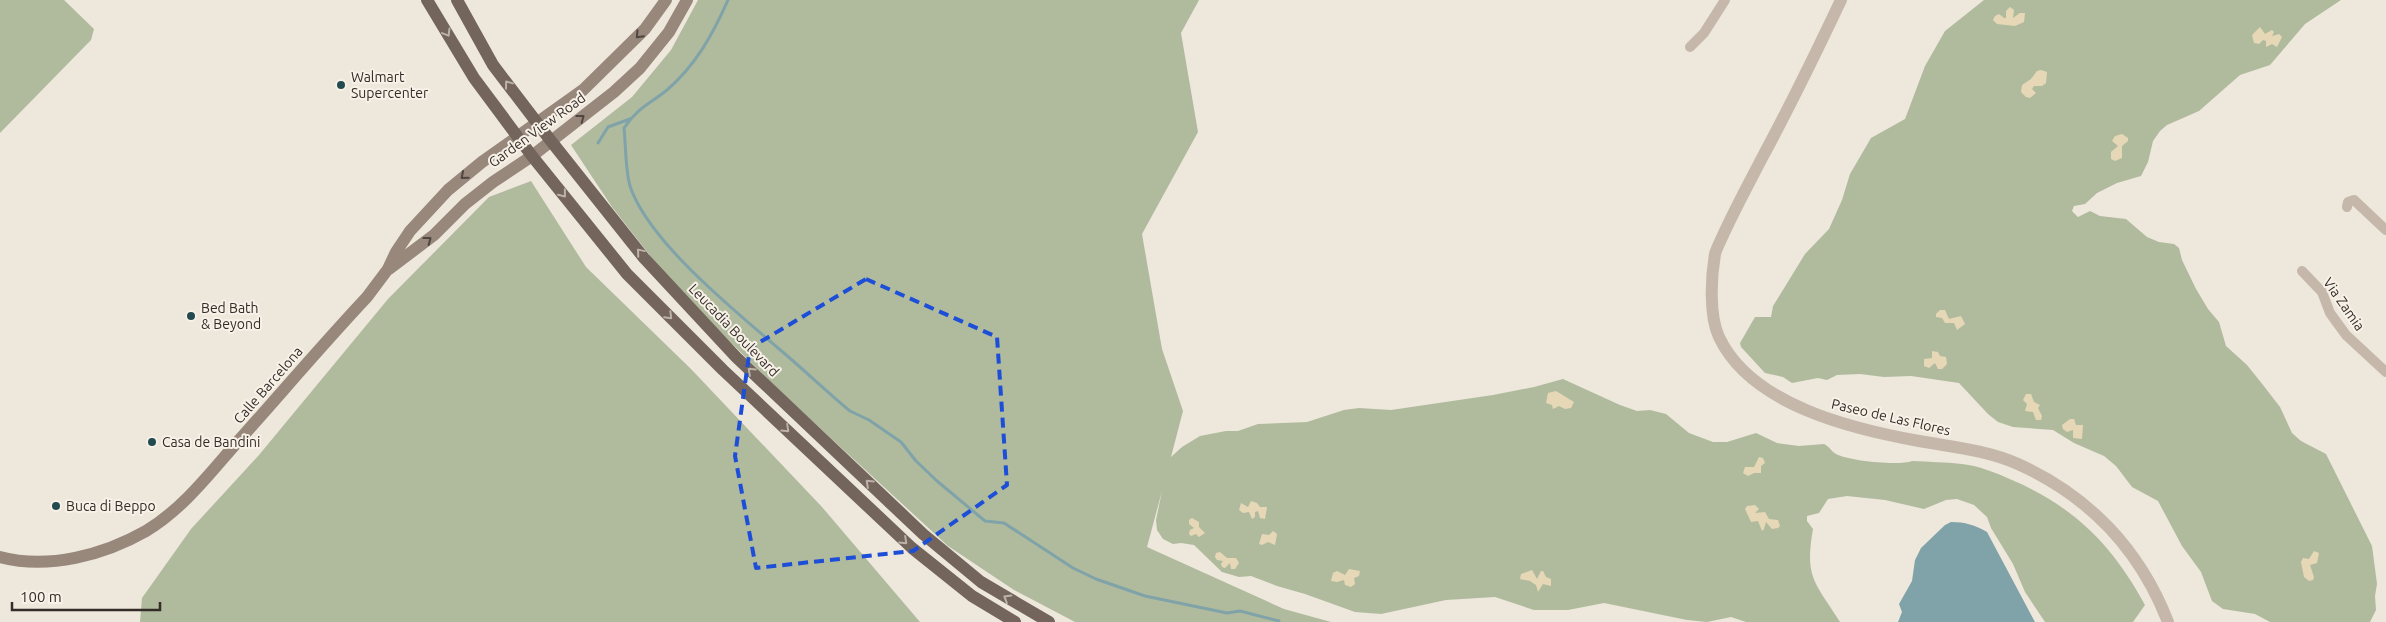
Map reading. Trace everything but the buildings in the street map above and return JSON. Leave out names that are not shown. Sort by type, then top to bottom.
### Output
[{"type":"main road","points":[[427,0],[474,78],[532,156],[627,274],[724,370],[912,548],[972,596],[1015,622]]},
{"type":"main road","name":"Leucadia Boulevard","points":[[457,0],[493,65],[551,141],[644,258],[736,357],[923,534],[981,582],[1049,622]]},
{"type":"main road","name":"Garden View Road","points":[[367,297],[388,269],[396,252],[410,231],[435,203],[467,174],[583,90],[644,29],[666,0]]},
{"type":"main road","name":"Garden View Road","points":[[388,269],[434,235],[464,204],[532,156],[614,92],[640,68],[669,32],[687,0]]},
{"type":"main road","name":"Calle Barcelona","points":[[0,557],[12,560],[46,562],[92,554],[146,530],[189,496],[367,297]]},
{"type":"street","points":[[1690,47],[1704,33],[1725,0]]},
{"type":"street","name":"Paseo de Las Flores","points":[[1841,0],[1781,123],[1735,210],[1716,253],[1711,298],[1719,336],[1743,371],[1776,395],[1827,418],[1889,434],[1988,454],[2016,463],[2065,490],[2109,525],[2152,587],[2168,622]]},
{"type":"street","points":[[2347,207],[2348,202],[2354,200],[2386,230]]},
{"type":"street","name":"Via Zamia","points":[[2302,271],[2322,292],[2330,313],[2346,335],[2386,372]]},
{"type":"highlighted area","points":[[866,279],[997,337],[1007,485],[913,551],[756,568],[735,456],[750,348]]},
{"type":"green space","points":[[0,0],[64,0],[94,29],[91,40],[0,133]]},
{"type":"green space","points":[[698,0],[1199,0],[1181,33],[1198,132],[1142,234],[1162,349],[1183,411],[1171,457],[1182,447],[1200,436],[1226,431],[1238,431],[1258,424],[1307,422],[1344,410],[1359,408],[1391,410],[1493,395],[1563,379],[1637,411],[1650,410],[1666,414],[1689,433],[1713,442],[1727,442],[1756,433],[1777,443],[1799,446],[1824,444],[1842,457],[1862,461],[1956,463],[1994,472],[2055,503],[2090,530],[2120,564],[2145,605],[2133,622],[2045,622],[2025,592],[2013,564],[1991,528],[1987,517],[1974,505],[1957,499],[1946,500],[1924,509],[1885,500],[1847,496],[1828,499],[1819,513],[1807,516],[1807,521],[1813,529],[1810,559],[1814,580],[1840,622],[1746,622],[1731,617],[1707,622],[1687,620],[1604,603],[1568,610],[1534,610],[1495,597],[1446,600],[1381,614],[1355,612],[1251,576],[1239,577],[1222,572],[1194,545],[1173,544],[1163,539],[1157,530],[1156,520],[1162,491],[1147,547],[1284,609],[1331,622],[1075,622],[1014,590],[948,546],[785,396],[694,306],[652,258],[612,207],[571,145],[632,97],[671,50]]},
{"type":"green space","points":[[1984,0],[2341,0],[2305,24],[2270,65],[2240,75],[2199,111],[2167,125],[2160,131],[2153,141],[2148,162],[2141,176],[2117,183],[2097,193],[2085,204],[2074,206],[2072,211],[2078,217],[2090,211],[2100,216],[2126,219],[2147,237],[2159,242],[2174,244],[2179,248],[2182,260],[2196,289],[2208,309],[2219,322],[2226,346],[2247,365],[2280,407],[2292,433],[2301,441],[2326,454],[2372,546],[2377,584],[2375,596],[2376,610],[2370,622],[2270,622],[2255,614],[2223,609],[2212,601],[2201,572],[2182,546],[2158,501],[2132,487],[2116,466],[2104,456],[2074,443],[2053,430],[2013,427],[1998,422],[1959,383],[1911,376],[1884,377],[1860,374],[1837,375],[1827,380],[1818,378],[1792,383],[1783,377],[1765,373],[1741,347],[1740,343],[1755,317],[1771,317],[1773,306],[1805,254],[1829,229],[1842,200],[1850,174],[1871,138],[1905,119],[1925,66],[1945,31]]},
{"type":"green space","points":[[531,181],[586,267],[691,369],[822,507],[920,622],[140,622],[142,598],[191,529],[259,455],[388,299],[489,197]]},
{"type":"sand","points":[[2010,7],[2014,10],[2013,18],[2020,13],[2025,13],[2024,22],[2015,26],[1997,24],[1993,20],[1999,14],[2006,18],[2006,11]]},
{"type":"sand","points":[[2260,27],[2265,34],[2272,30],[2274,32],[2272,36],[2279,34],[2282,37],[2277,47],[2272,44],[2266,47],[2266,41],[2263,40],[2259,44],[2254,43],[2252,35]]},
{"type":"sand","points":[[2037,71],[2047,72],[2046,83],[2042,86],[2034,86],[2032,89],[2036,93],[2030,98],[2026,97],[2021,92],[2022,85],[2031,79]]},
{"type":"sand","points":[[2122,134],[2128,138],[2128,141],[2122,146],[2122,158],[2115,161],[2111,159],[2111,152],[2118,146],[2112,141],[2115,136]]},
{"type":"sand","points":[[1940,310],[1945,310],[1949,319],[1961,316],[1965,324],[1957,330],[1954,323],[1945,323],[1942,318],[1936,317]]},
{"type":"sand","points":[[1932,351],[1946,357],[1947,364],[1942,369],[1938,369],[1935,363],[1929,368],[1924,366],[1924,359],[1932,358]]},
{"type":"sand","points":[[1556,391],[1574,402],[1571,408],[1565,409],[1559,406],[1553,409],[1552,405],[1546,403],[1548,393]]},
{"type":"sand","points":[[2026,394],[2031,394],[2034,402],[2040,405],[2038,408],[2042,416],[2041,420],[2036,420],[2033,412],[2025,411],[2027,404],[2023,400]]},
{"type":"sand","points":[[2070,419],[2074,419],[2076,425],[2083,425],[2082,439],[2073,438],[2073,430],[2067,432],[2063,429],[2062,425]]},
{"type":"sand","points":[[1759,457],[1763,458],[1765,463],[1761,466],[1761,473],[1754,473],[1748,476],[1743,473],[1745,467],[1754,467]]},
{"type":"sand","points":[[1251,501],[1257,503],[1260,507],[1267,507],[1265,519],[1260,518],[1258,511],[1255,512],[1255,517],[1252,519],[1249,512],[1243,513],[1239,510],[1241,503],[1248,507]]},
{"type":"sand","points":[[1755,505],[1759,509],[1755,513],[1765,512],[1769,519],[1778,520],[1780,526],[1772,529],[1766,522],[1762,531],[1758,521],[1751,522],[1745,509],[1747,506]]},
{"type":"sand","points":[[1192,518],[1199,522],[1199,527],[1205,533],[1199,537],[1196,534],[1191,536],[1189,534],[1190,530],[1194,528],[1189,524],[1189,520]]},
{"type":"sand","points":[[1273,531],[1277,534],[1275,545],[1268,542],[1262,545],[1259,544],[1262,534],[1269,535]]},
{"type":"sand","points":[[2314,551],[2319,553],[2317,563],[2310,565],[2314,577],[2313,580],[2309,581],[2304,577],[2301,562],[2303,558],[2309,559]]},
{"type":"sand","points":[[1220,552],[1227,558],[1236,558],[1239,563],[1235,569],[1231,569],[1230,563],[1225,568],[1222,567],[1223,561],[1217,560],[1215,557],[1216,553]]},
{"type":"sand","points":[[1349,569],[1360,571],[1359,576],[1354,578],[1355,584],[1351,587],[1345,585],[1344,580],[1331,581],[1333,573],[1337,571],[1345,575]]},
{"type":"sand","points":[[1532,570],[1537,579],[1541,571],[1543,571],[1546,577],[1551,579],[1551,586],[1543,584],[1538,592],[1536,585],[1530,581],[1520,579],[1521,574]]},
{"type":"water","points":[[1951,522],[1970,524],[1987,532],[2035,622],[1898,622],[1902,612],[1899,604],[1912,581],[1915,560],[1921,548],[1945,525]]},
{"type":"waterway","points":[[728,0],[710,37],[687,70],[667,90],[639,110],[624,128],[626,164],[630,186],[640,207],[673,251],[717,295],[850,411],[869,420],[901,442],[916,461],[937,481],[985,521],[1004,523],[1073,568],[1096,579],[1145,596],[1227,613],[1240,611],[1279,621]]},
{"type":"waterway","points":[[598,143],[608,127],[630,119]]},
{"type":"place","name":"Walmart Supercenter","points":[[341,85]]},
{"type":"place","name":"Bed Bath & Beyond","points":[[191,316]]},
{"type":"place","name":"Casa de Bandini","points":[[152,442]]},
{"type":"place","name":"Buca di Beppo","points":[[56,506]]}]
